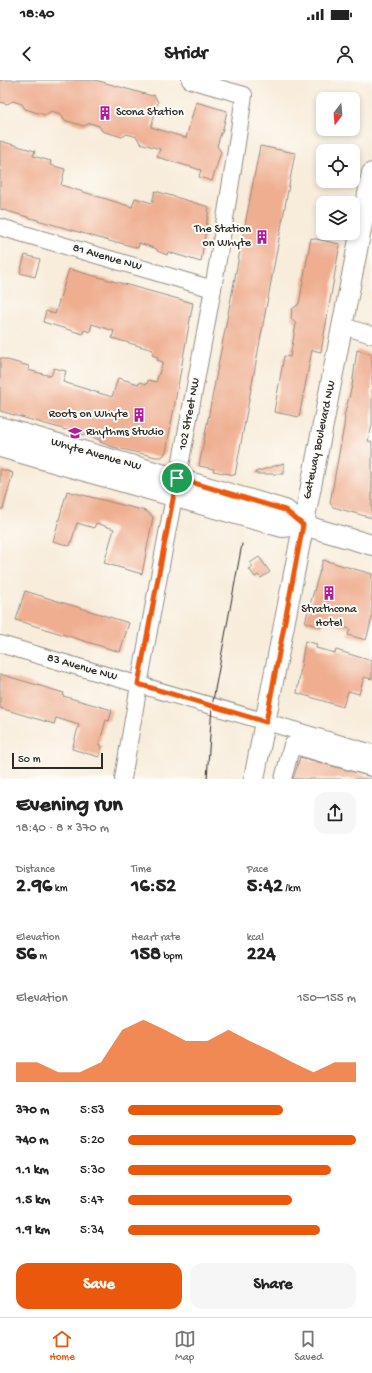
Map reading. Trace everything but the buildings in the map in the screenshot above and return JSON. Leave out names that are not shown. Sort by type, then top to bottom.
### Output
[{"type":"main road","name":"Gateway Boulevard NW","points":[[254,779],[372,173]]},
{"type":"main road","name":"Whyte Avenue NW","points":[[0,427],[175,487],[282,527],[303,525],[372,545]]},
{"type":"main road","name":"Whyte Avenue NW","points":[[0,447],[175,487]]},
{"type":"street","name":"102 Street NW","points":[[123,779],[138,684],[231,192],[244,95],[190,80]]},
{"type":"street","name":"81 Avenue NW","points":[[0,227],[213,289]]},
{"type":"street","points":[[343,326],[372,335]]},
{"type":"street","name":"83 Avenue NW","points":[[0,644],[266,722],[371,761]]},
{"type":"street","points":[[283,779],[292,745],[371,761]]},
{"type":"tram line","points":[[207,779],[212,706],[242,544]]},
{"type":"place","name":"Scona Station","points":[[105,113]]},
{"type":"place","name":"The Station on Whyte","points":[[262,237]]},
{"type":"place","name":"Roots on Whyte","points":[[139,415]]},
{"type":"place","name":"Rhythms Studio","points":[[75,433]]},
{"type":"place","name":"Strathcona Hotel","points":[[329,593]]},
{"type":"route","points":[[177,478],[285,510],[303,525],[266,722],[138,684],[177,478]]}]
